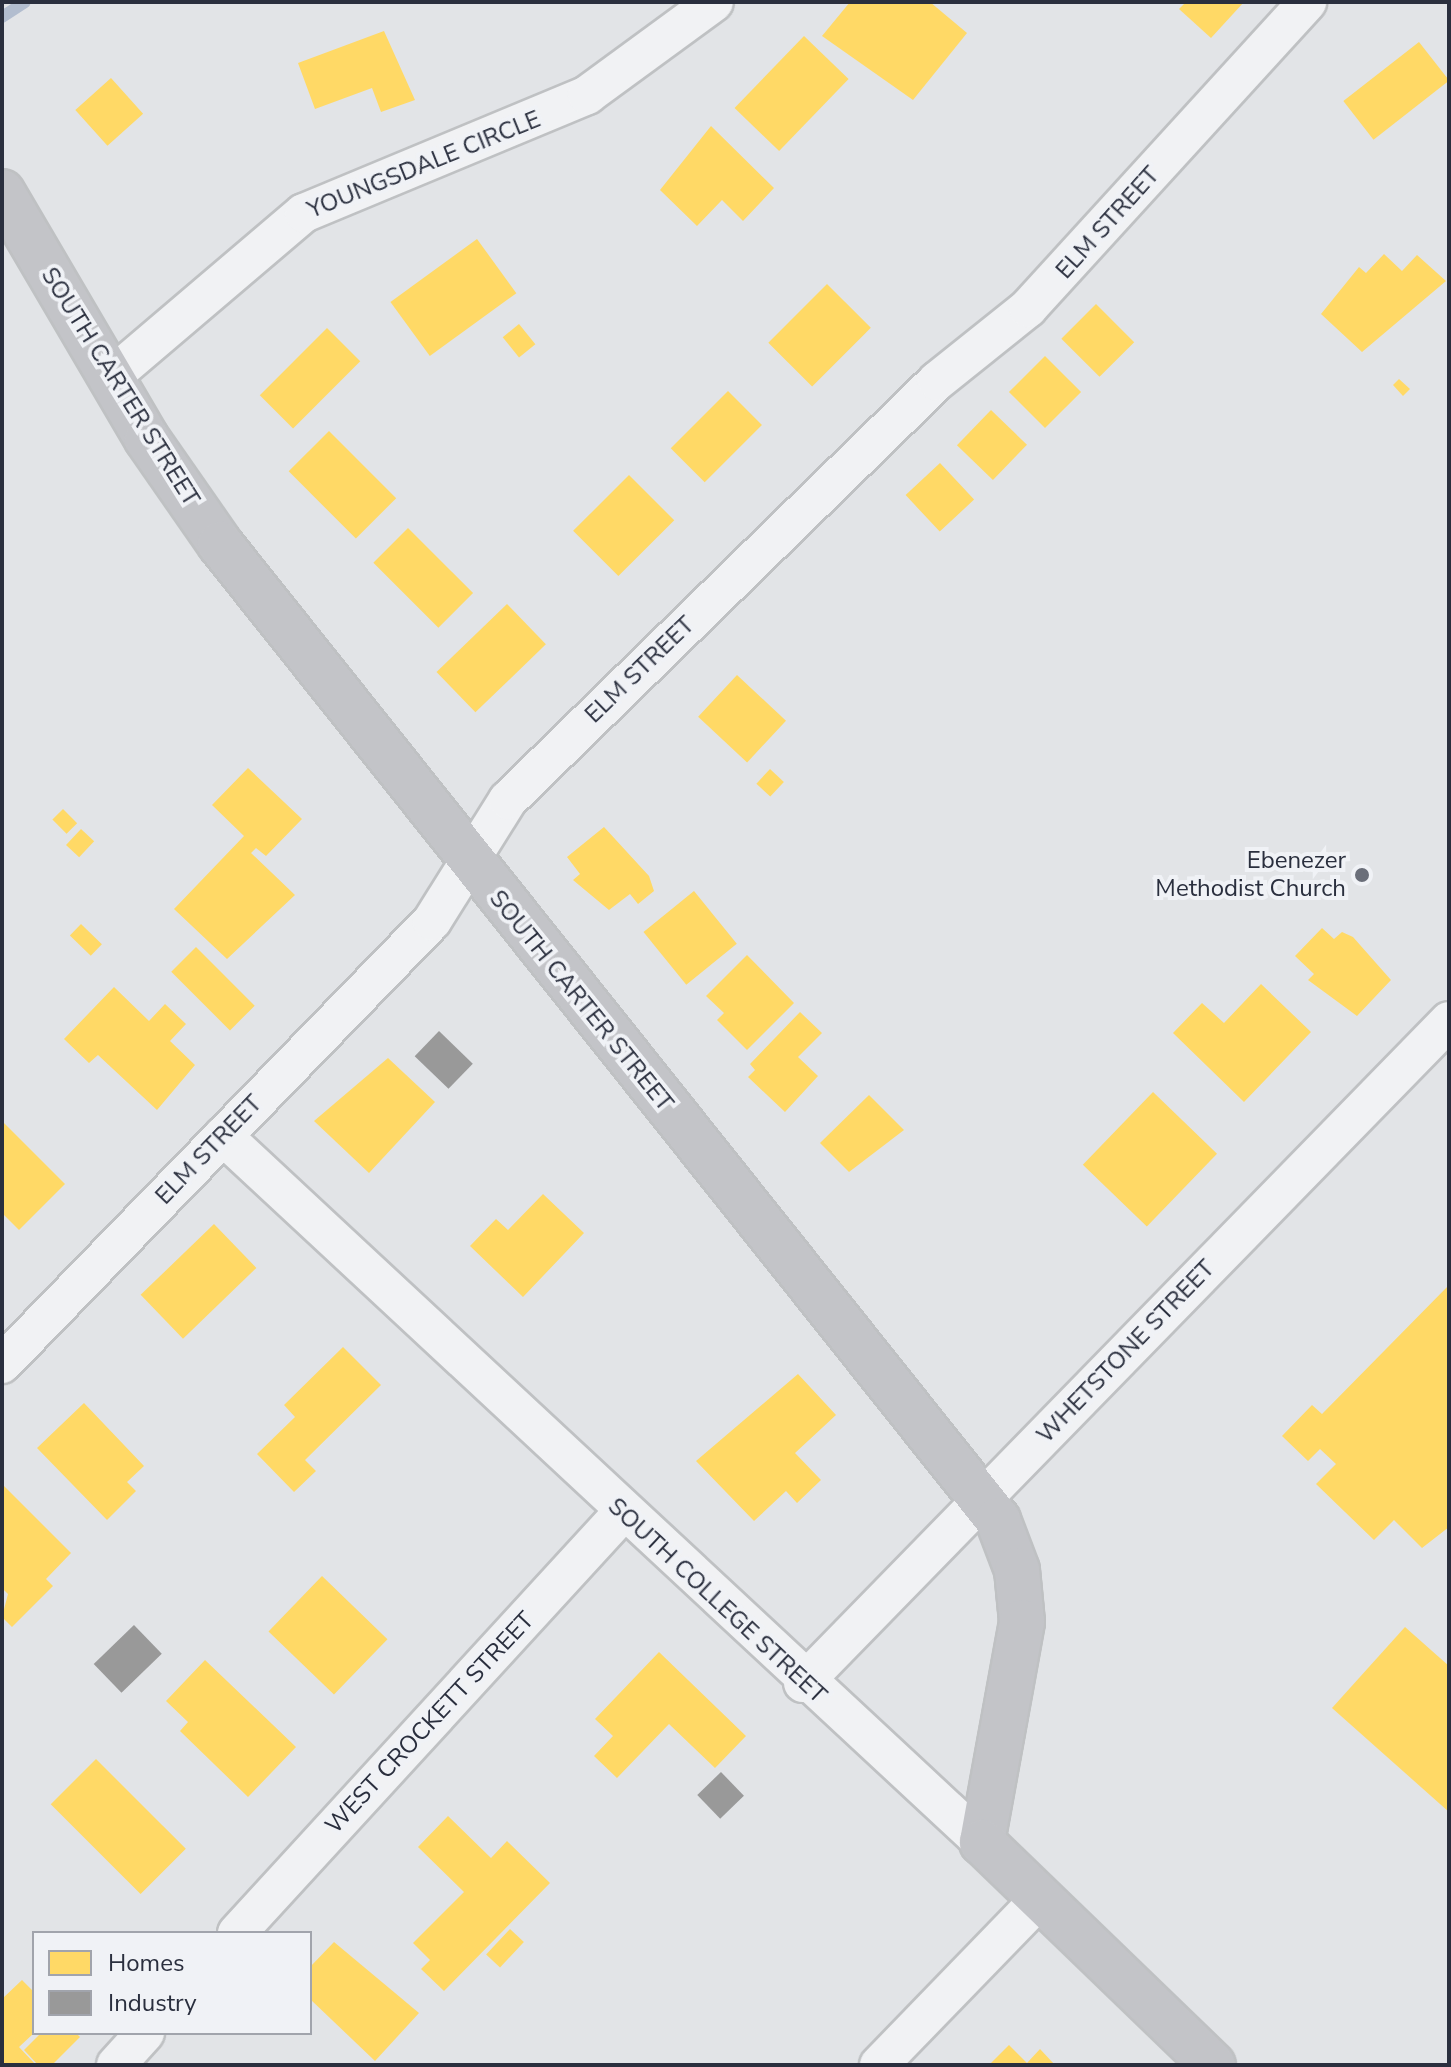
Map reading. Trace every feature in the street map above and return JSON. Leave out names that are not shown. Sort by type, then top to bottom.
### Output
[{"type":"street","name":"YOUNGSDALE CIRCLE","points":[[111,377],[304,213],[587,95],[714,2]]},
{"type":"street","name":"ELM STREET","points":[[2,1364],[432,921],[508,800],[937,381],[1038,299],[1307,2]]},
{"type":"street","name":"SOUTH CARTER STREET","points":[[2,192],[111,377],[220,544],[470,863],[982,1499],[1010,1543],[1022,1622],[982,1842]]},
{"type":"street","name":"WHETSTONE STREET","points":[[803,1683],[1449,1021]]},
{"type":"street","name":"SOUTH COLLEGE STREET","points":[[223,1136],[803,1683],[982,1842],[1213,2065]]},
{"type":"street","name":"WEST CROCKETT STREET","points":[[239,1931],[623,1512]]},
{"type":"street","points":[[879,2065],[1041,1898]]},
{"type":"street","points":[[116,2065],[143,2035]]},
{"type":"building: Homes","points":[[850,2],[930,2],[967,33],[913,100],[822,36]]},
{"type":"building: Homes","points":[[1186,2],[1244,2],[1211,38],[1179,9]]},
{"type":"building: Homes","points":[[384,31],[415,100],[381,112],[372,88],[315,109],[298,63]]},
{"type":"building: Homes","points":[[804,36],[849,79],[779,151],[735,108]]},
{"type":"building: Homes","points":[[1419,42],[1449,81],[1374,140],[1343,101]]},
{"type":"building: Homes","points":[[111,78],[143,114],[107,146],[75,110]]},
{"type":"building: Homes","points":[[711,126],[774,188],[743,221],[722,200],[697,226],[660,190]]},
{"type":"building: Homes","points":[[477,239],[516,293],[430,356],[390,302]]},
{"type":"building: Homes","points":[[1384,254],[1402,271],[1417,255],[1446,281],[1362,352],[1321,314],[1359,267],[1366,273]]},
{"type":"building: Homes","points":[[827,284],[871,328],[812,387],[768,343]]},
{"type":"building: Homes","points":[[1096,304],[1134,342],[1100,377],[1061,339]]},
{"type":"building: Homes","points":[[519,324],[535,344],[519,357],[503,337]]},
{"type":"building: Homes","points":[[327,328],[360,361],[293,428],[260,395]]},
{"type":"building: Homes","points":[[1045,356],[1081,392],[1045,428],[1009,392]]},
{"type":"building: Homes","points":[[1399,379],[1410,389],[1403,396],[1393,385]]},
{"type":"building: Homes","points":[[728,391],[762,425],[705,482],[671,448]]},
{"type":"building: Homes","points":[[991,410],[1027,445],[993,480],[957,445]]},
{"type":"building: Homes","points":[[329,431],[396,498],[356,538],[289,471]]},
{"type":"building: Homes","points":[[940,463],[974,500],[940,532],[906,495]]},
{"type":"building: Homes","points":[[629,475],[674,520],[618,576],[573,531]]},
{"type":"building: Homes","points":[[408,528],[473,593],[438,628],[373,563]]},
{"type":"building: Homes","points":[[507,604],[546,644],[475,712],[437,672]]},
{"type":"building: Homes","points":[[737,675],[786,721],[747,762],[698,717]]},
{"type":"building: Homes","points":[[248,768],[302,819],[266,856],[256,848],[251,853],[295,895],[227,959],[174,909],[244,836],[212,805]]},
{"type":"building: Homes","points":[[770,769],[784,782],[770,797],[756,784]]},
{"type":"building: Homes","points":[[63,809],[77,823],[67,834],[52,820]]},
{"type":"building: Homes","points":[[604,827],[649,876],[654,891],[638,904],[630,894],[609,910],[573,880],[580,874],[567,857]]},
{"type":"building: Homes","points":[[81,829],[94,841],[79,857],[66,845]]},
{"type":"building: Homes","points":[[694,891],[737,944],[686,985],[643,932]]},
{"type":"building: Homes","points":[[81,924],[102,944],[91,956],[70,936]]},
{"type":"building: Homes","points":[[1322,928],[1334,939],[1342,932],[1353,937],[1391,980],[1357,1016],[1308,980],[1314,974],[1295,956]]},
{"type":"building: Homes","points":[[196,947],[255,1006],[230,1030],[171,972]]},
{"type":"building: Homes","points":[[747,955],[794,1003],[747,1050],[717,1020],[724,1013],[706,996]]},
{"type":"building: Homes","points":[[1261,984],[1311,1032],[1244,1102],[1173,1033],[1202,1003],[1224,1023]]},
{"type":"building: Homes","points":[[114,987],[149,1021],[165,1004],[186,1024],[170,1041],[195,1065],[157,1110],[98,1055],[89,1063],[64,1039]]},
{"type":"building: Homes","points":[[800,1012],[822,1033],[798,1057],[818,1076],[785,1112],[748,1077],[755,1070],[750,1064]]},
{"type":"building: Homes","points":[[388,1058],[435,1102],[369,1173],[314,1121]]},
{"type":"building: Homes","points":[[1153,1092],[1217,1154],[1147,1226],[1083,1165]]},
{"type":"building: Homes","points":[[869,1095],[904,1130],[849,1172],[820,1143]]},
{"type":"building: Homes","points":[[2,1121],[65,1184],[19,1230],[2,1213]]},
{"type":"building: Homes","points":[[543,1194],[584,1233],[523,1297],[470,1246],[496,1219],[508,1230]]},
{"type":"building: Homes","points":[[214,1224],[256,1268],[183,1339],[141,1295]]},
{"type":"building: Homes","points":[[1449,1285],[1449,1527],[1422,1548],[1394,1520],[1374,1540],[1316,1484],[1336,1464],[1320,1449],[1308,1461],[1282,1436],[1312,1405],[1322,1414]]},
{"type":"building: Homes","points":[[343,1347],[381,1385],[305,1460],[316,1471],[294,1492],[257,1454],[295,1417],[284,1405]]},
{"type":"building: Homes","points":[[798,1374],[836,1415],[795,1453],[821,1480],[797,1503],[786,1491],[754,1521],[696,1461]]},
{"type":"building: Homes","points":[[84,1403],[144,1466],[127,1482],[136,1491],[107,1520],[37,1448]]},
{"type":"building: Homes","points":[[2,1484],[71,1553],[46,1579],[53,1586],[12,1627],[2,1617],[8,1594],[2,1588]]},
{"type":"building: Homes","points":[[322,1576],[387,1639],[334,1695],[269,1631]]},
{"type":"building: Homes","points":[[1405,1627],[1449,1666],[1449,1812],[1332,1708]]},
{"type":"building: Homes","points":[[659,1652],[746,1736],[715,1768],[669,1724],[617,1778],[594,1756],[613,1736],[595,1719]]},
{"type":"building: Homes","points":[[205,1660],[296,1747],[248,1797],[180,1731],[188,1722],[166,1701]]},
{"type":"building: Homes","points":[[96,1759],[186,1849],[141,1894],[51,1804]]},
{"type":"building: Homes","points":[[448,1816],[491,1858],[507,1841],[550,1883],[444,1991],[421,1969],[430,1960],[413,1943],[464,1892],[418,1847]]},
{"type":"building: Homes","points":[[510,1929],[524,1942],[500,1968],[486,1955]]},
{"type":"building: Homes","points":[[334,1942],[419,2013],[375,2061],[312,2001],[312,1965]]},
{"type":"building: Homes","points":[[22,1980],[32,1990],[32,2035],[19,2047],[36,2065],[2,2065],[2,1999]]},
{"type":"building: Homes","points":[[39,2035],[80,2037],[52,2065],[38,2065],[24,2050]]},
{"type":"building: Homes","points":[[1009,2045],[1027,2063],[1040,2049],[1055,2065],[989,2065]]},
{"type":"building: Industry","points":[[439,1031],[473,1064],[448,1089],[415,1056]]},
{"type":"building: Industry","points":[[134,1625],[162,1654],[122,1693],[94,1664]]},
{"type":"building: Industry","points":[[721,1772],[744,1796],[720,1819],[697,1795]]},
{"type":"waterway","points":[[2,17],[25,2]]},
{"type":"place","name":"Ebenezer Methodist Church","points":[[1362,875]]}]
